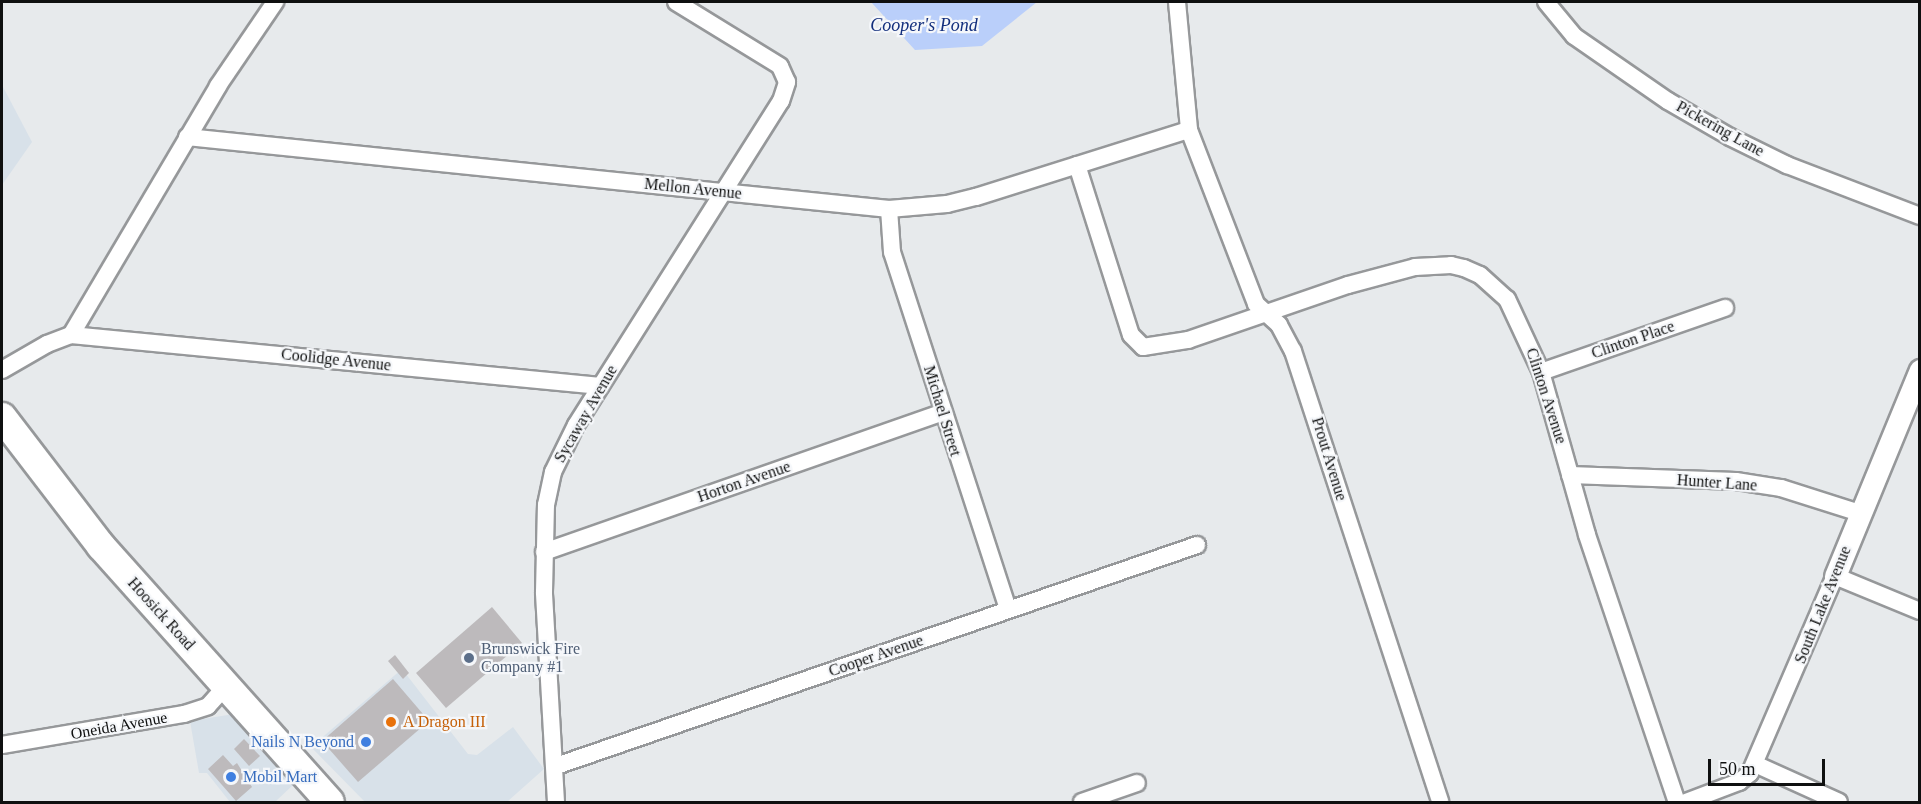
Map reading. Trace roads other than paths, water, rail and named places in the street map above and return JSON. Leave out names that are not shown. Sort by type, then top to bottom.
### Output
[{"type":"highway","name":"Hoosick Road","points":[[2,417],[101,546],[330,802]]},
{"type":"street","points":[[71,335],[187,137],[275,2]]},
{"type":"street","name":"Sycaway Avenue","points":[[556,802],[544,552],[553,472],[601,386],[726,192],[781,101],[787,82],[785,73],[675,2]]},
{"type":"street","name":"Prout Avenue","points":[[1178,2],[1189,129],[1256,304],[1280,325],[1293,351],[1440,802]]},
{"type":"street","name":"Pickering Lane","points":[[1546,2],[1574,36],[1668,101],[1730,137],[1787,165],[1920,216]]},
{"type":"street","name":"Mellon Avenue","points":[[187,137],[889,209],[947,204],[1189,129]]},
{"type":"street","name":"Clinton Avenue","points":[[1077,165],[1136,344],[1150,348],[1188,340],[1359,282],[1415,267],[1451,265],[1480,275],[1507,298],[1542,372],[1570,475],[1677,802]]},
{"type":"street","name":"Michael Street","points":[[889,209],[892,252],[1008,610]]},
{"type":"street","name":"Clinton Place","points":[[1542,372],[1725,308]]},
{"type":"street","name":"Coolidge Avenue","points":[[2,370],[47,344],[71,335],[601,386]]},
{"type":"street","name":"South Lake Avenue","points":[[1686,802],[1739,782],[1755,764],[1920,369]]},
{"type":"street","name":"Horton Avenue","points":[[544,552],[943,412]]},
{"type":"street","name":"Hunter Lane","points":[[1570,475],[1736,481],[1781,489],[1860,513]]},
{"type":"street","name":"Cooper Avenue","points":[[555,766],[1197,545]]},
{"type":"street","points":[[1835,576],[1920,611]]},
{"type":"street","name":"Oneida Avenue","points":[[2,745],[184,714],[208,706],[225,686]]},
{"type":"street","points":[[1755,764],[1839,802]]},
{"type":"street","points":[[1082,802],[1137,783]]},
{"type":"water","name":"Cooper's Pond","points":[[871,2],[1037,2],[982,46],[915,50]]},
{"type":"place","name":"Brunswick Fire Company #1","points":[[469,658]]},
{"type":"place","name":"A Dragon III","points":[[391,722]]},
{"type":"place","name":"Nails N Beyond","points":[[366,742]]},
{"type":"place","name":"Mobil Mart","points":[[231,777]]}]
